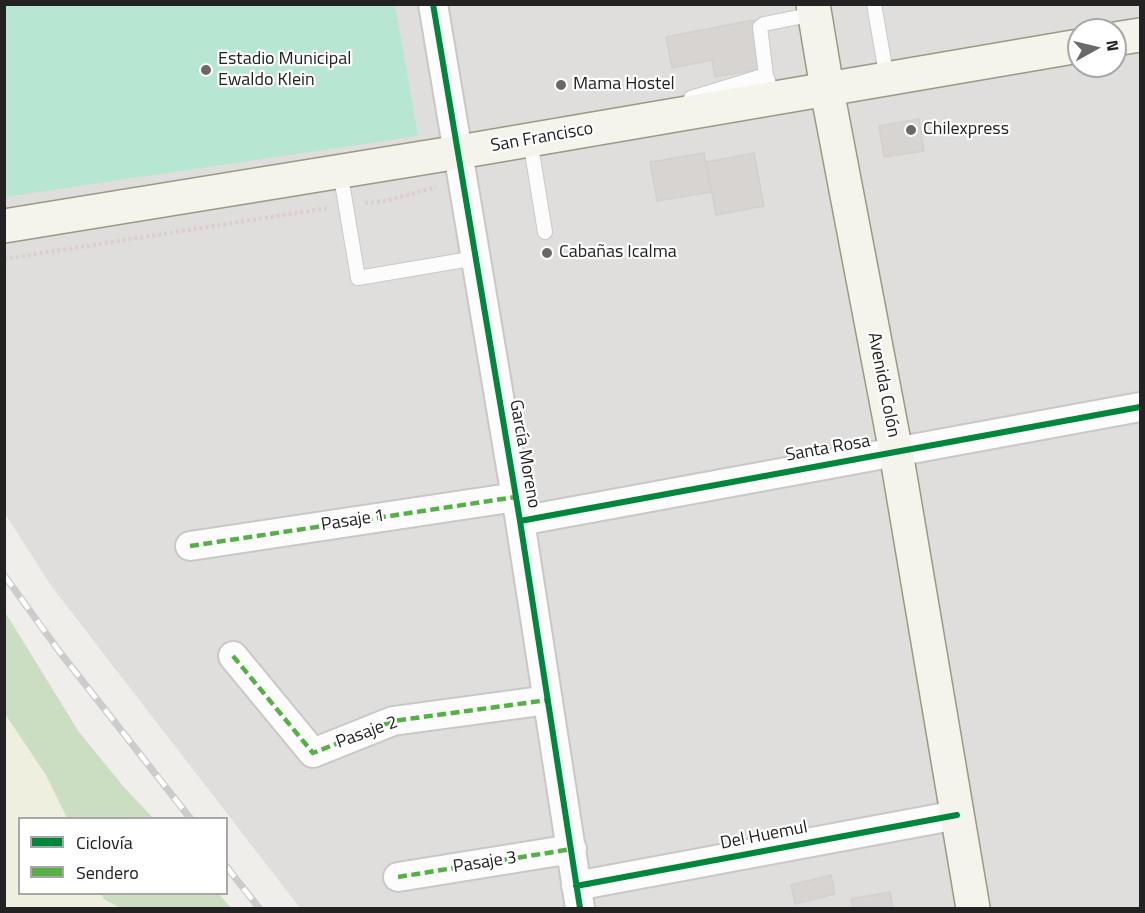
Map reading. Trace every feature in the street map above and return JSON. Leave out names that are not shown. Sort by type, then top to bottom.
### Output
[{"type":"main road","name":"Avenida Colón","points":[[814,9],[827,90],[896,452],[973,909]]},
{"type":"main road","name":"San Francisco","points":[[4,226],[340,171],[461,166],[530,140],[666,117],[770,87],[827,90],[1067,48]]},
{"type":"street","name":"García Moreno","points":[[433,4],[518,509],[578,897]]},
{"type":"street","name":"Santa Rosa","points":[[518,509],[896,452],[1140,407]]},
{"type":"street","name":"Pasaje 1","points":[[190,546],[518,509]]},
{"type":"street","name":"Pasaje 2","points":[[233,656],[313,753],[393,721],[548,700]]},
{"type":"street","name":"Del Huemul","points":[[578,897],[957,815]]},
{"type":"street","name":"Pasaje 3","points":[[399,877],[572,849]]},
{"type":"lane","points":[[874,4],[887,79]]},
{"type":"lane","points":[[770,87],[760,27],[814,9]]},
{"type":"lane","points":[[530,140],[544,232]]},
{"type":"lane","points":[[340,171],[358,278],[476,258]]},
{"type":"path","points":[[4,259],[386,201],[461,166]]},
{"type":"shaded area","points":[[5,5],[1140,5],[1140,908],[300,908],[52,587],[5,514]]},
{"type":"green space","name":"Estadio Municipal Ewaldo Klein","points":[[4,5],[395,5],[418,136],[5,197]]},
{"type":"green space","points":[[5,612],[79,732],[123,786],[152,817],[67,817],[46,775],[5,714]]},
{"type":"green space","points":[[4,645],[99,817],[18,817],[18,895],[178,895],[193,908],[5,908]]},
{"type":"green space","points":[[102,895],[220,895],[231,908],[120,908],[104,899]]},
{"type":"building","points":[[753,20],[762,69],[715,77],[712,60],[672,68],[666,37]]},
{"type":"building","points":[[919,119],[924,151],[884,157],[879,126]]},
{"type":"building","points":[[704,153],[711,192],[657,201],[650,162]]},
{"type":"building","points":[[754,153],[764,206],[716,215],[706,162]]},
{"type":"building","points":[[831,875],[835,894],[795,904],[791,885]]},
{"type":"building","points":[[890,892],[893,908],[853,908],[851,899]]},
{"type":"railway","points":[[4,575],[59,651],[189,817]]},
{"type":"railway","points":[[228,869],[259,908]]},
{"type":"marked path","points":[[190,546],[516,497]]},
{"type":"marked path","points":[[233,656],[313,753],[393,721],[548,700]]},
{"type":"marked path","points":[[398,877],[572,849]]},
{"type":"cycle path","points":[[433,4],[520,521],[580,908]]},
{"type":"cycle path","points":[[520,521],[1140,407]]},
{"type":"cycle path","points":[[576,886],[957,815]]},
{"type":"place","name":"Estadio Municipal Ewaldo Klein","points":[[206,70]]},
{"type":"place","name":"Mama Hostel","points":[[561,85]]},
{"type":"place","name":"Chilexpress","points":[[911,130]]},
{"type":"place","name":"Cabañas Icalma","points":[[547,253]]}]
